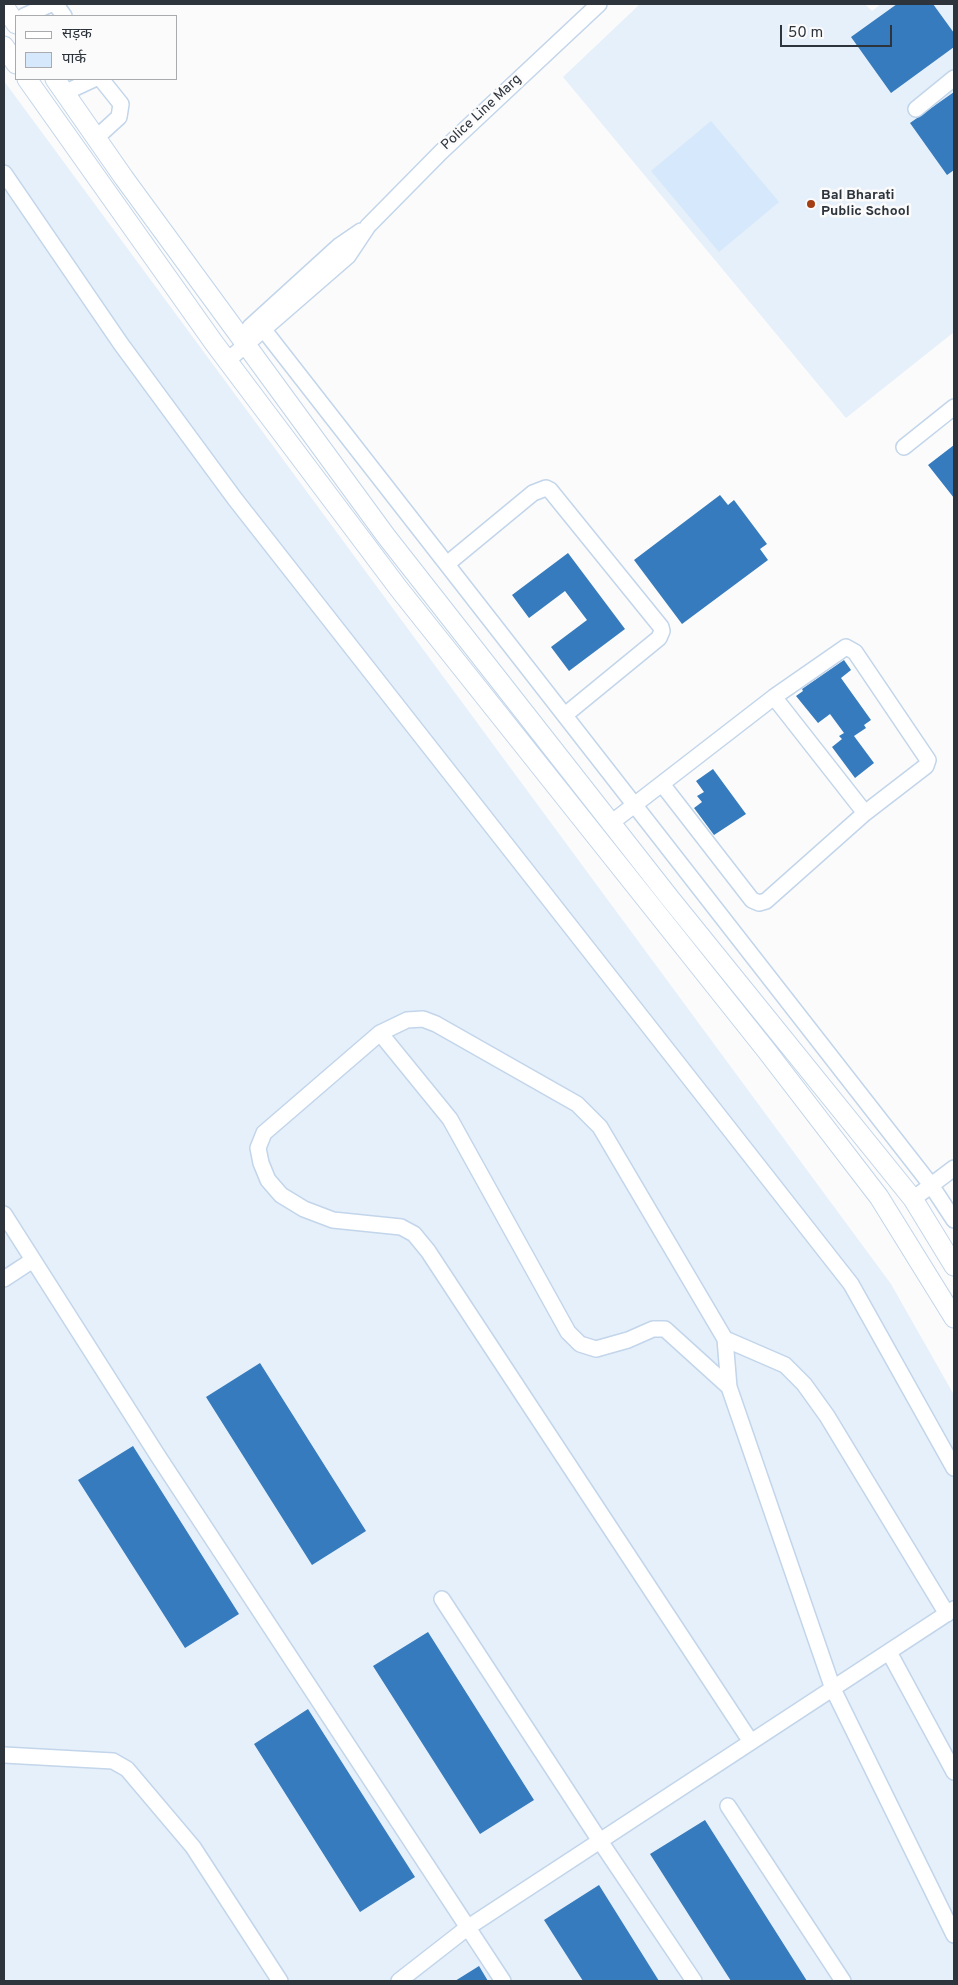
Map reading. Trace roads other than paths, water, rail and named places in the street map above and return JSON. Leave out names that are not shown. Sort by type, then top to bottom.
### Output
[{"type":"main road","points":[[4,46],[15,62]]},
{"type":"main road","points":[[28,80],[224,357],[399,590],[760,1042],[873,1190],[954,1318]]},
{"type":"main road","points":[[60,86],[386,536],[611,823],[913,1199],[954,1266]]},
{"type":"street","points":[[13,14],[51,4],[57,6],[63,15]]},
{"type":"street","name":"Police Line Marg","points":[[224,357],[260,325],[339,246],[368,226],[441,152],[599,4]]},
{"type":"street","points":[[916,109],[954,78]]},
{"type":"street","points":[[60,86],[89,80]]},
{"type":"street","points":[[96,138],[119,117],[121,104],[102,80]]},
{"type":"street","points":[[4,173],[121,344],[235,499],[851,1284],[954,1468]]},
{"type":"street","points":[[260,325],[932,1185],[954,1220]]},
{"type":"street","points":[[904,448],[951,415]]},
{"type":"street","points":[[447,564],[533,493],[546,488],[550,490],[661,627],[662,631],[658,638],[565,715]]},
{"type":"street","points":[[611,823],[774,697],[846,647],[854,652],[928,760],[926,766],[866,813],[766,901],[756,903],[662,784]]},
{"type":"street","points":[[774,697],[866,813]]},
{"type":"street","points":[[751,1742],[428,1252],[414,1234],[401,1227],[333,1220],[304,1209],[281,1195],[268,1180],[261,1163],[258,1148],[264,1133],[380,1033],[407,1020],[423,1019],[577,1104],[600,1126],[725,1339],[729,1387],[833,1689],[954,1935]]},
{"type":"street","points":[[380,1033],[450,1119],[568,1332],[580,1344],[596,1350],[628,1340],[653,1329],[665,1329],[729,1387]]},
{"type":"street","points":[[913,1199],[954,1168]]},
{"type":"street","points":[[4,1214],[158,1456],[503,1981]]},
{"type":"street","points":[[4,1279],[33,1260]]},
{"type":"street","points":[[399,1981],[467,1928],[951,1611],[827,1416],[804,1384],[784,1365],[725,1339]]},
{"type":"street","points":[[442,1599],[694,1981]]},
{"type":"street","points":[[889,1652],[954,1772]]},
{"type":"street","points":[[4,1755],[113,1761],[127,1769],[193,1847],[280,1981]]},
{"type":"street","points":[[728,1806],[843,1981]]},
{"type":"place","name":"Bal Bharati Public School","points":[[811,204]]}]
